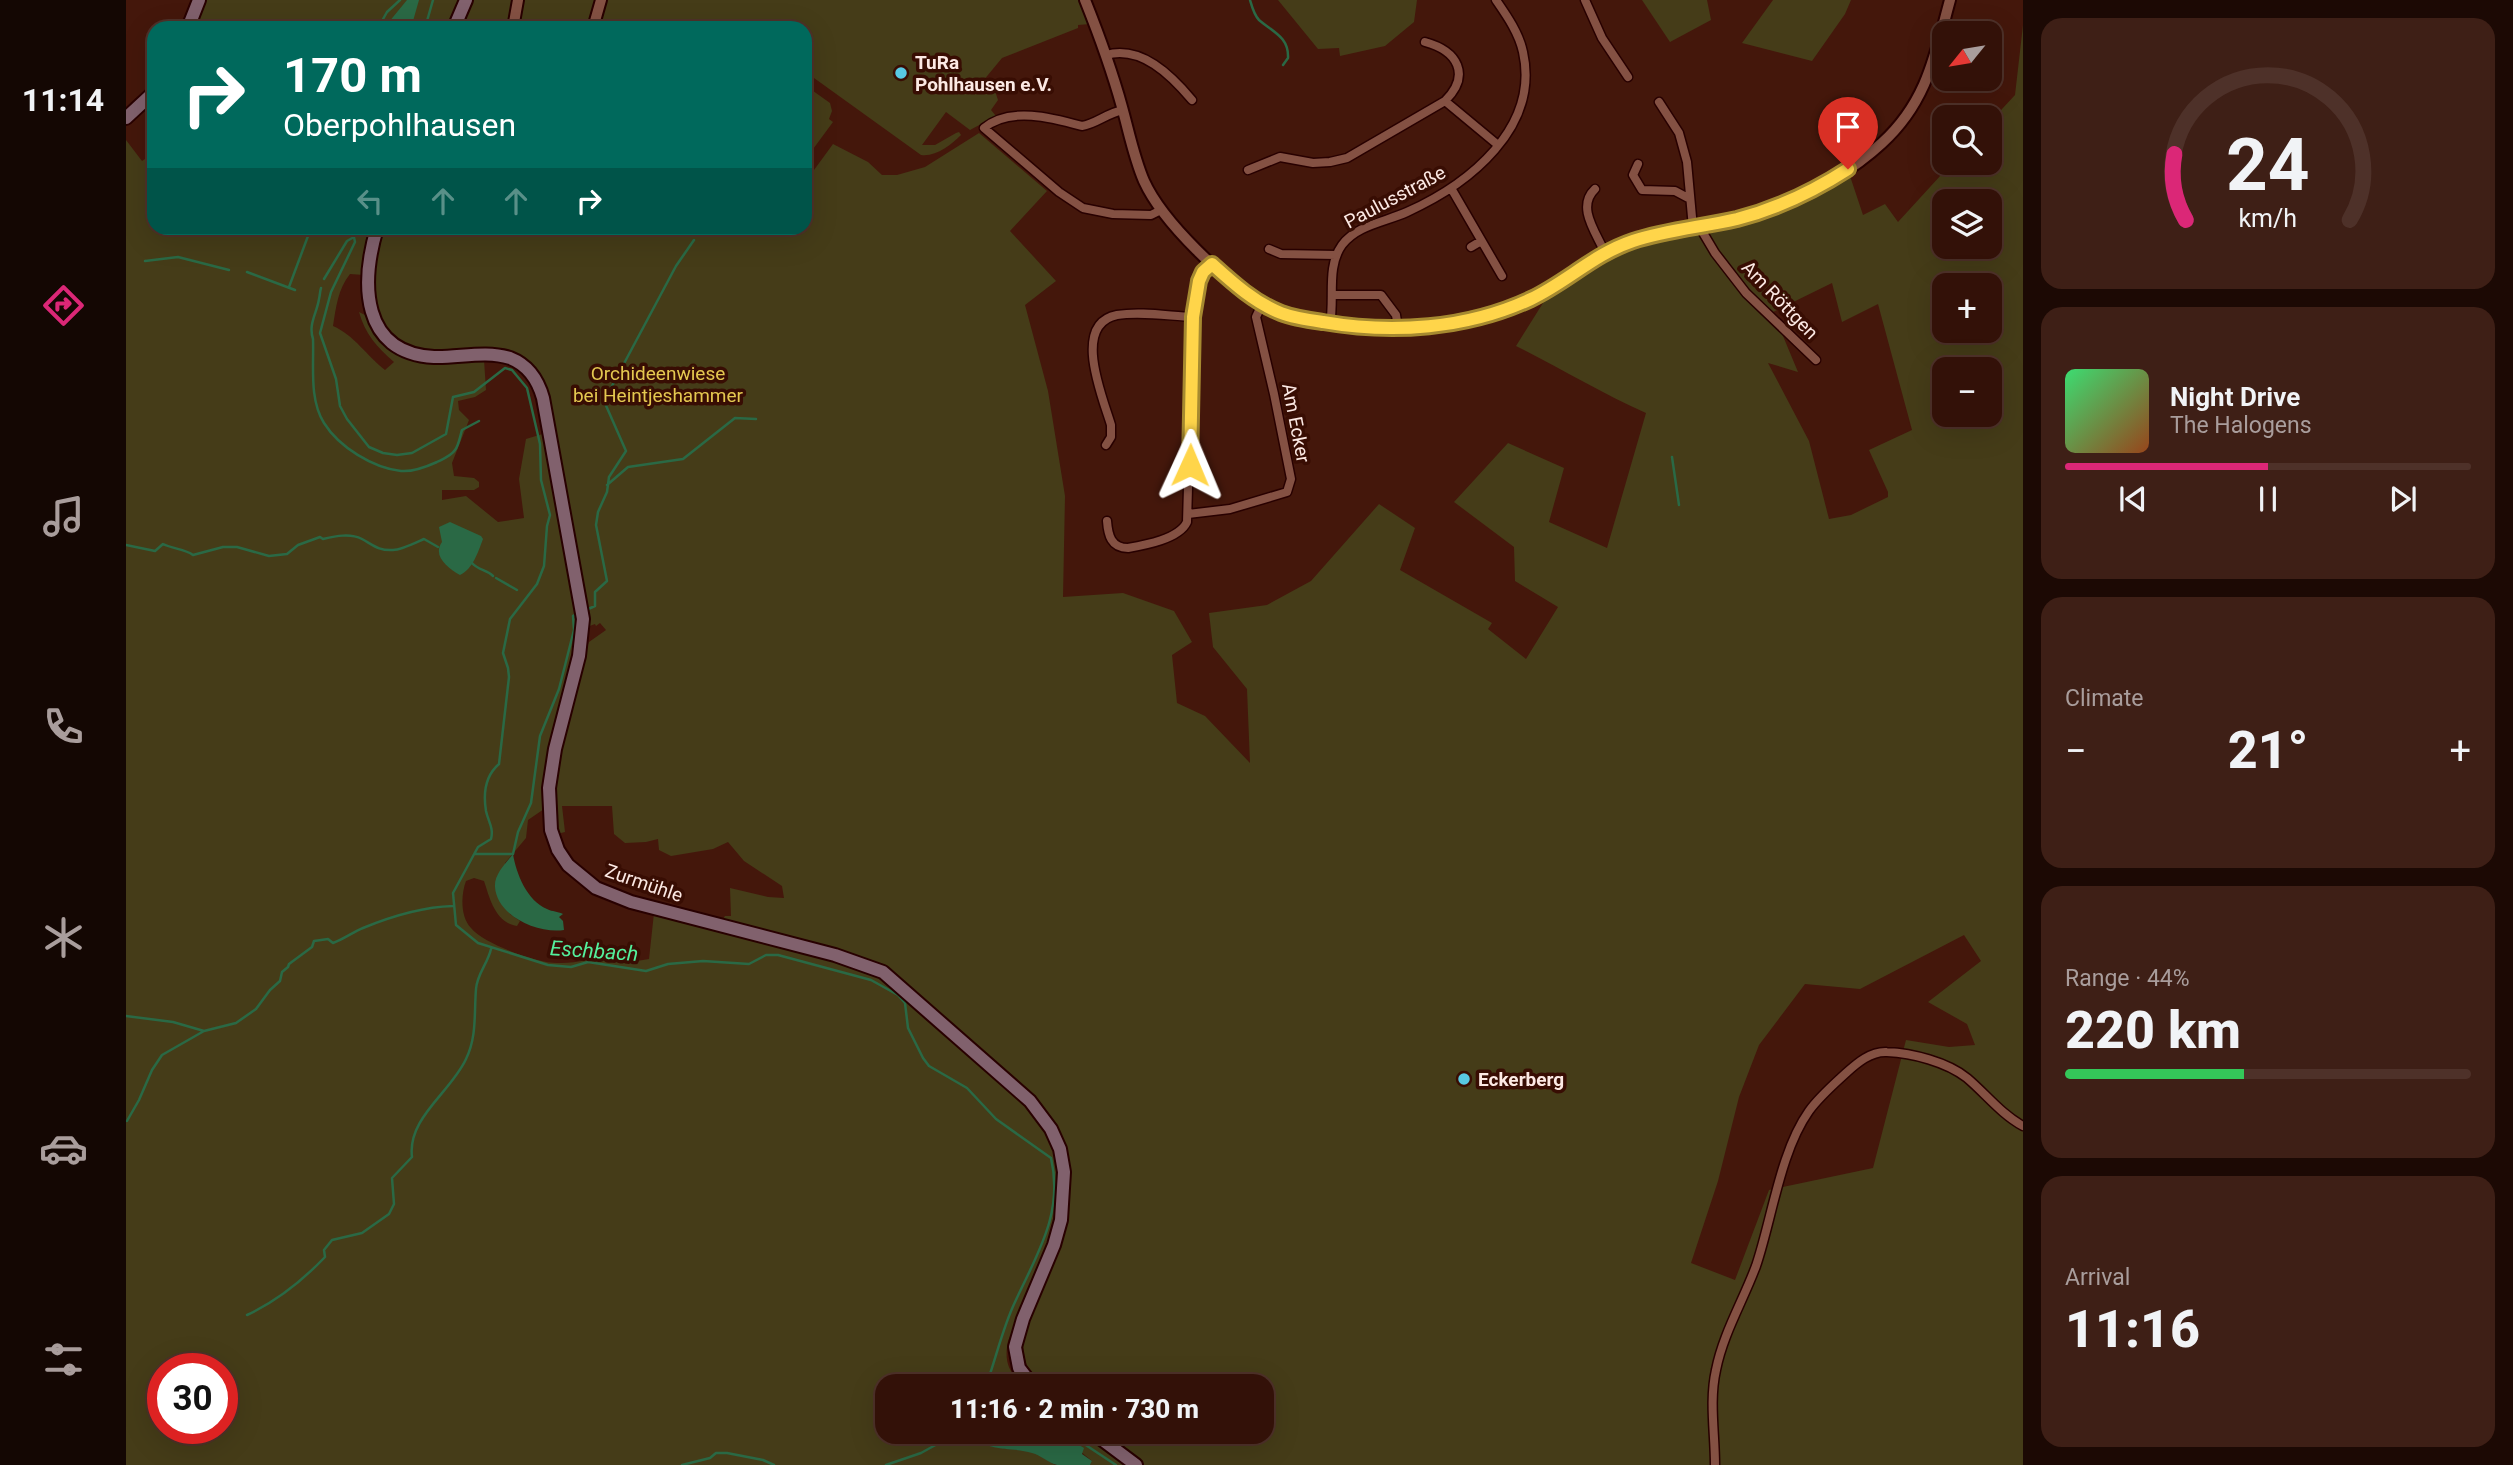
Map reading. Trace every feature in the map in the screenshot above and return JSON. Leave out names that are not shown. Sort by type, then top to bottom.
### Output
[{"type":"main road","points":[[191,21],[199,0]]},
{"type":"main road","points":[[457,21],[466,0]]},
{"type":"main road","points":[[126,118],[147,98]]},
{"type":"main road","name":"Zurmühle","points":[[376,235],[370,261],[368,294],[373,318],[385,335],[402,348],[424,356],[493,355],[512,359],[529,371],[541,392],[583,619],[579,656],[555,749],[549,788],[550,821],[558,850],[578,875],[596,888],[631,902],[856,961],[883,972],[1021,1093],[1048,1123],[1060,1149],[1065,1188],[1057,1238],[1016,1342],[1015,1355],[1018,1368],[1023,1374]]},
{"type":"main road","points":[[1108,1444],[1136,1465]]},
{"type":"street","points":[[514,21],[518,0]]},
{"type":"street","points":[[595,21],[601,0]]},
{"type":"street","points":[[1084,0],[1106,55],[1136,163],[1146,185],[1161,210],[1212,264],[1262,304],[1284,314],[1330,324],[1398,328],[1451,323],[1513,307],[1536,296],[1605,253],[1635,241],[1739,218],[1786,202],[1835,177],[1862,159],[1908,115],[1923,90],[1934,63],[1950,0]]},
{"type":"street","name":"Paulusstraße","points":[[1330,324],[1336,255],[1351,235],[1405,213],[1451,188],[1498,145],[1519,114],[1524,98],[1525,70],[1517,34],[1496,0]]},
{"type":"street","points":[[1586,0],[1602,38],[1628,77]]},
{"type":"street","points":[[1248,170],[1282,156],[1313,163],[1346,158],[1445,101],[1458,84],[1457,65],[1447,52],[1425,42]]},
{"type":"street","points":[[1106,55],[1127,53],[1151,62],[1168,73],[1192,100]]},
{"type":"street","points":[[1445,101],[1498,145]]},
{"type":"street","points":[[1659,102],[1679,133],[1687,162],[1690,199],[1696,227]]},
{"type":"street","points":[[1123,110],[1106,114],[1082,126],[1039,116],[995,120],[984,128],[1059,192],[1083,208],[1113,214],[1151,215],[1161,210]]},
{"type":"street","points":[[1638,164],[1633,175],[1643,190],[1675,191],[1690,199]]},
{"type":"street","points":[[1451,188],[1502,276]]},
{"type":"street","points":[[1595,188],[1586,202],[1586,212],[1605,253]]},
{"type":"street","name":"Am Röttgen","points":[[1696,227],[1746,293],[1816,360]]},
{"type":"street","points":[[1471,247],[1481,241]]},
{"type":"street","points":[[1269,249],[1281,254],[1336,255]]},
{"type":"street","points":[[1107,521],[1110,538],[1121,548],[1179,532],[1184,528],[1188,514],[1193,317],[1199,281],[1203,272],[1212,264]]},
{"type":"street","points":[[1332,295],[1381,295],[1396,315],[1398,328]]},
{"type":"street","name":"Am Ecker","points":[[1188,514],[1261,501],[1287,492],[1289,487],[1291,479],[1256,317],[1262,304]]},
{"type":"street","points":[[1107,445],[1111,437],[1111,425],[1091,346],[1098,328],[1115,315],[1193,317]]},
{"type":"street","points":[[1715,1465],[1712,1394],[1716,1368],[1761,1252],[1791,1145],[1816,1103],[1865,1058],[1885,1051],[1933,1062],[1960,1074],[1993,1104],[2023,1126]]},
{"type":"green space","points":[[205,0],[462,0],[453,21],[197,21]]},
{"type":"green space","points":[[471,0],[1080,0],[1090,24],[1078,25],[1078,28],[1002,58],[983,81],[995,91],[998,100],[991,110],[996,116],[970,130],[946,112],[922,145],[935,145],[959,132],[961,135],[938,152],[921,155],[814,78],[812,82],[812,21],[461,21]]},
{"type":"green space","points":[[1278,0],[1417,0],[1414,22],[1385,46],[1340,56],[1339,48],[1318,49]]},
{"type":"green space","points":[[1642,0],[1707,0],[1711,20],[1670,42]]},
{"type":"green space","points":[[1773,0],[1851,0],[1845,14],[1812,61],[1742,43]]},
{"type":"green space","name":"Orchideenwiese bei Heintjeshammer","points":[[2023,25],[2023,1465],[1144,1465],[1115,1444],[1274,1444],[1274,1374],[1031,1374],[1024,1358],[1024,1333],[1063,1237],[1070,1192],[1069,1173],[1056,1128],[1047,1113],[897,978],[721,922],[725,916],[731,916],[730,888],[784,898],[782,886],[744,861],[728,842],[713,849],[671,856],[659,850],[658,839],[625,843],[614,834],[612,806],[562,806],[565,832],[557,834],[552,804],[557,760],[584,654],[589,642],[606,630],[600,623],[587,627],[548,403],[504,351],[419,350],[395,338],[378,314],[373,286],[376,256],[382,235],[812,235],[812,168],[814,170],[833,144],[868,162],[882,175],[897,175],[925,167],[979,133],[1047,191],[1010,231],[1056,281],[1025,305],[1048,391],[1065,496],[1063,597],[1123,593],[1174,611],[1192,642],[1172,655],[1177,703],[1205,716],[1250,763],[1247,689],[1213,647],[1209,613],[1267,605],[1311,581],[1379,504],[1415,528],[1400,570],[1492,623],[1488,629],[1526,659],[1558,607],[1515,581],[1514,547],[1454,502],[1508,443],[1564,468],[1549,522],[1607,548],[1646,413],[1516,346],[1548,295],[1623,252],[1679,237],[1708,234],[1789,208],[1850,176],[1863,215],[1885,204],[1898,222],[1941,175],[2002,175],[2002,109],[2015,95]],"holes":[[[1832,283],[1842,322],[1878,304],[1912,430],[1869,450],[1888,497],[1851,515],[1829,519],[1809,441],[1768,363],[1798,372],[1773,312]],[[1964,935],[1981,961],[1928,1002],[1967,1024],[1975,1045],[1949,1047],[1906,1040],[1873,1168],[1769,1190],[1735,1280],[1691,1263],[1718,1181],[1739,1097],[1759,1045],[1805,984],[1860,989]]]},
{"type":"green space","points":[[812,90],[830,103],[832,111],[829,119],[833,122],[812,150]]},
{"type":"green space","points":[[126,140],[142,161],[147,158],[147,235],[372,235],[364,275],[350,274],[346,280],[338,298],[333,326],[354,340],[385,370],[394,362],[372,340],[359,312],[365,315],[386,344],[484,360],[486,390],[475,397],[458,401],[459,410],[469,420],[452,463],[454,476],[474,478],[479,482],[479,487],[474,490],[442,490],[442,500],[466,496],[498,522],[524,518],[519,479],[526,439],[546,433],[580,627],[544,809],[528,820],[526,838],[505,863],[510,914],[520,921],[517,926],[503,920],[494,909],[484,881],[474,878],[466,881],[462,899],[463,912],[471,928],[499,946],[548,962],[578,962],[611,953],[631,962],[649,959],[654,913],[822,956],[880,975],[1038,1118],[1056,1152],[1059,1169],[1057,1216],[1046,1254],[1008,1341],[1008,1366],[1013,1374],[875,1374],[875,1444],[987,1444],[1035,1453],[1055,1465],[126,1465]]},
{"type":"green space","points":[[1071,1444],[1100,1444],[1129,1465],[1090,1465],[1092,1461]]},
{"type":"shaded area","points":[[407,0],[419,0],[413,21],[390,21]]},
{"type":"shaded area","points":[[450,522],[483,539],[472,564],[460,575],[446,565],[439,552],[442,542],[439,527]]},
{"type":"shaded area","points":[[513,854],[528,893],[540,905],[563,914],[559,917],[563,921],[564,930],[531,926],[503,907],[497,897],[495,882]]},
{"type":"shaded area","points":[[984,1444],[1077,1444],[1084,1448],[1082,1454],[1092,1461],[1090,1465],[1057,1465],[1032,1453]]},
{"type":"waterway","points":[[382,21],[400,0]]},
{"type":"waterway","name":"Eschbach","points":[[427,21],[433,0]]},
{"type":"waterway","points":[[1250,0],[1257,18],[1286,45],[1288,58],[1283,65]]},
{"type":"waterway","points":[[289,287],[308,235]]},
{"type":"waterway","name":"Eschbach","points":[[354,235],[355,242],[331,292],[320,333],[336,379],[340,406],[369,447],[397,455],[412,453],[446,434],[453,397],[474,392],[505,368],[512,370],[527,388],[540,444],[541,480],[550,515],[544,566],[537,584],[510,619],[503,653],[509,677],[499,764],[488,779],[485,791],[486,811],[492,835],[491,839],[478,847],[453,893],[456,925],[478,943],[548,965],[571,967],[588,962],[646,971],[668,964],[703,961],[749,964],[766,955],[778,955],[871,980],[898,995],[905,1003],[908,1028],[929,1066],[967,1088],[996,1119],[1051,1158],[1054,1197],[1046,1233],[1011,1311],[990,1374]]},
{"type":"waterway","points":[[324,279],[347,241],[354,237]]},
{"type":"waterway","points":[[586,610],[595,606],[595,592],[607,581],[596,525],[609,477],[626,451],[604,401],[676,266],[694,240]]},
{"type":"waterway","points":[[145,261],[178,257],[229,270]]},
{"type":"waterway","points":[[247,272],[295,290]]},
{"type":"waterway","points":[[321,288],[312,328],[314,393],[319,414],[338,440],[379,466],[401,471],[415,470],[451,454],[458,446],[462,430],[479,421]]},
{"type":"waterway","points":[[607,485],[628,467],[683,459],[735,418],[756,419]]},
{"type":"waterway","points":[[1672,457],[1679,505]]},
{"type":"waterway","points":[[126,545],[155,551],[163,544],[193,555],[223,547],[237,547],[269,556],[287,554],[298,545],[320,537],[323,539],[348,536],[357,537],[384,550],[400,549],[424,539],[438,547]]},
{"type":"waterway","points":[[472,563],[493,576]]},
{"type":"waterway","points":[[496,578],[517,590]]},
{"type":"waterway","points":[[475,854],[513,854],[518,832],[531,803],[540,736],[559,689],[574,630],[573,616],[578,614]]},
{"type":"waterway","points":[[126,1016],[173,1022],[204,1031],[236,1023],[256,1009],[280,981],[282,972],[312,947],[314,941],[328,939],[333,943],[396,916],[453,906]]},
{"type":"waterway","points":[[247,1315],[278,1297],[307,1274],[325,1257],[324,1250],[332,1240],[362,1233],[389,1214],[394,1204],[392,1178],[412,1157],[416,1130],[451,1083],[470,1051],[477,984],[491,949]]},
{"type":"waterway","points":[[127,1121],[162,1055],[204,1031]]},
{"type":"waterway","points":[[886,1465],[921,1453],[937,1444]]},
{"type":"waterway","name":"Eschbach","points":[[1084,1444],[1116,1465]]},
{"type":"waterway","points":[[682,1465],[710,1458],[716,1453],[763,1460],[774,1465]]},
{"type":"place","name":"TuRa Pohlhausen e.V.","points":[[901,73]]},
{"type":"place","name":"Eckerberg","points":[[1464,1079]]},
{"type":"route","points":[[1190,465],[1193,317],[1199,281],[1203,272],[1212,264],[1262,304],[1299,318],[1377,328],[1451,323],[1513,307],[1529,300],[1586,263],[1622,245],[1764,210],[1808,192],[1848,169]]}]
